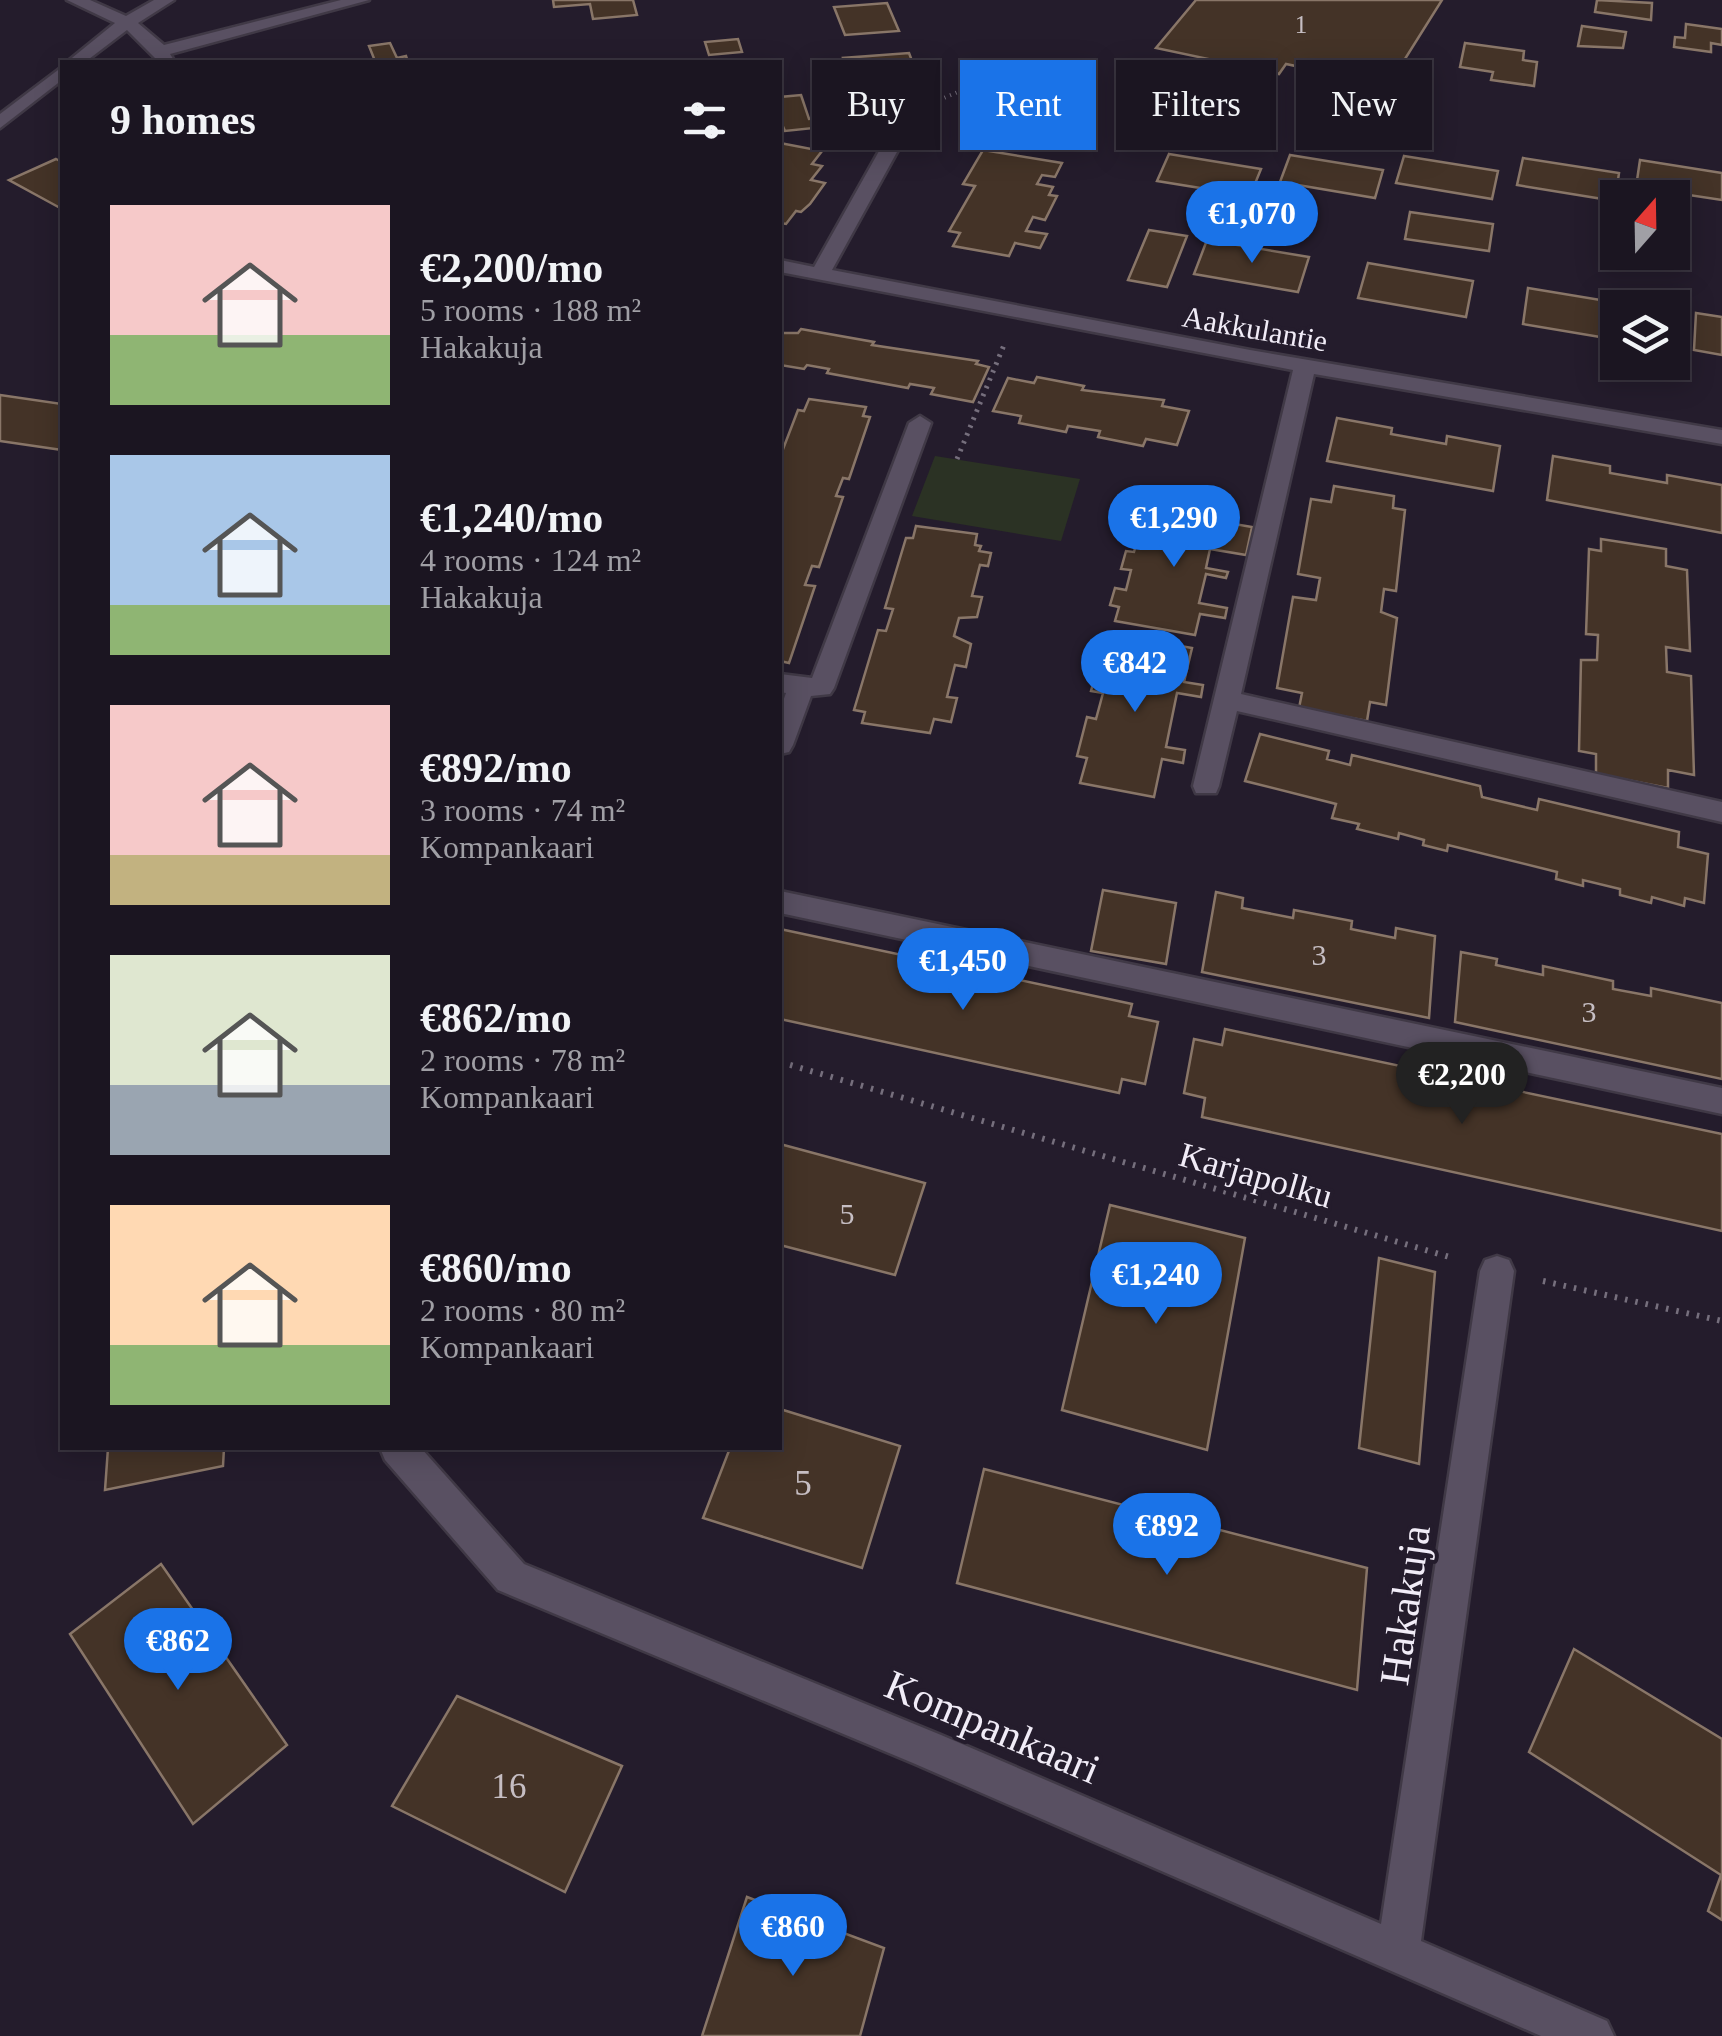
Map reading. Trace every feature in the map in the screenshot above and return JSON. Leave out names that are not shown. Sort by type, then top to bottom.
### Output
[{"type":"street","points":[[74,0],[129,21],[164,57],[362,0]]},
{"type":"street","points":[[77,60],[129,21],[166,0]]},
{"type":"street","points":[[0,123],[60,74]]},
{"type":"street","points":[[820,274],[889,150]]},
{"type":"street","name":"Aakkulantie","points":[[782,266],[1008,314],[1304,369],[1722,437]]},
{"type":"street","points":[[1206,786],[1304,369]]},
{"type":"street","points":[[782,733],[791,684],[822,688],[920,423]]},
{"type":"street","points":[[1225,699],[1722,812]]},
{"type":"street","points":[[782,902],[1722,1102]]},
{"type":"street","name":"Hakakuja","points":[[1398,1952],[1496,1271]]},
{"type":"street","name":"Kompankaari","points":[[400,1450],[511,1577],[927,1749],[1592,2036]]},
{"type":"path","points":[[957,459],[1004,349],[1008,314]]},
{"type":"path","name":"Karjapolku","points":[[782,1063],[1496,1271],[1722,1321]]},
{"type":"green space","points":[[935,456],[1080,479],[1061,541],[912,516]]},
{"type":"building","points":[[553,0],[633,0],[637,15],[593,19],[590,4],[554,7]]},
{"type":"building","points":[[1196,0],[1442,0],[1404,60],[1296,60],[1296,66],[1286,64],[1279,74],[1276,60],[1213,60],[1156,48]]},
{"type":"building","points":[[1597,0],[1652,3],[1651,20],[1595,12]]},
{"type":"building","points":[[887,3],[899,31],[845,35],[834,7]]},
{"type":"building","points":[[1686,24],[1722,29],[1722,45],[1711,43],[1711,52],[1674,47],[1675,37],[1685,38]]},
{"type":"building","points":[[1582,26],[1626,32],[1623,48],[1578,46]]},
{"type":"building","points":[[738,39],[742,52],[709,55],[705,42]]},
{"type":"building","points":[[390,43],[397,58],[406,56],[407,60],[375,60],[369,46]]},
{"type":"building","points":[[1465,43],[1524,51],[1523,60],[1537,62],[1534,86],[1491,80],[1493,72],[1460,67]]},
{"type":"building","points":[[909,53],[912,60],[844,60]]},
{"type":"building","points":[[801,95],[812,128],[785,131],[782,97]]},
{"type":"building","points":[[782,143],[822,151],[812,164],[822,166],[811,180],[825,183],[810,204],[801,212],[796,211],[786,224],[782,223]]},
{"type":"building","points":[[983,150],[1062,163],[1055,177],[1042,175],[1037,184],[1053,187],[1049,195],[1057,196],[1045,220],[1033,217],[1026,231],[1047,234],[1040,248],[1015,243],[1009,256],[953,246],[960,233],[949,231],[975,186],[963,184]]},
{"type":"building","points":[[1169,154],[1261,169],[1250,196],[1157,181]]},
{"type":"building","points":[[1290,155],[1383,170],[1375,198],[1280,182]]},
{"type":"building","points":[[1404,156],[1498,171],[1492,199],[1396,183]]},
{"type":"building","points":[[1523,158],[1619,173],[1618,180],[1600,180],[1600,199],[1517,185]]},
{"type":"building","points":[[56,159],[60,161],[60,208],[9,180]]},
{"type":"building","points":[[1640,160],[1722,173],[1722,200],[1690,195],[1690,180],[1637,180]]},
{"type":"building","points":[[1410,212],[1493,224],[1489,251],[1405,239]]},
{"type":"building","points":[[1149,230],[1187,236],[1167,287],[1128,280]]},
{"type":"building","points":[[1207,240],[1309,257],[1298,292],[1194,274]]},
{"type":"building","points":[[1368,263],[1473,281],[1466,317],[1358,298]]},
{"type":"building","points":[[1528,288],[1600,300],[1600,337],[1523,324]]},
{"type":"building","points":[[1696,313],[1722,317],[1722,355],[1694,350]]},
{"type":"building","points":[[801,329],[874,342],[872,345],[978,361],[976,364],[989,367],[973,402],[931,394],[934,388],[910,384],[908,388],[827,373],[829,369],[807,365],[804,369],[782,365],[782,333],[798,333]]},
{"type":"building","points":[[1037,377],[1084,386],[1082,390],[1164,400],[1162,406],[1189,411],[1177,445],[1146,439],[1143,446],[1098,437],[1100,431],[1068,426],[1066,432],[1019,423],[1021,416],[993,411],[1008,378],[1034,383]]},
{"type":"building","points":[[0,395],[60,404],[60,450],[0,441]]},
{"type":"building","points":[[809,399],[866,407],[863,416],[870,417],[849,479],[843,478],[836,496],[843,497],[819,567],[812,566],[805,585],[815,586],[789,663],[782,661],[782,452],[798,410],[804,411]]},
{"type":"building","points":[[1337,418],[1392,428],[1391,434],[1446,444],[1447,436],[1500,446],[1493,491],[1327,461]]},
{"type":"building","points":[[1553,456],[1610,466],[1610,473],[1667,483],[1667,475],[1722,485],[1722,533],[1547,500]]},
{"type":"building","points":[[1334,486],[1394,496],[1393,508],[1405,510],[1396,591],[1384,589],[1381,612],[1397,618],[1386,705],[1370,702],[1367,721],[1299,708],[1302,693],[1277,688],[1293,597],[1316,600],[1320,578],[1298,574],[1311,499],[1331,502]]},
{"type":"building","points":[[1146,509],[1252,527],[1246,555],[1210,549],[1206,568],[1228,572],[1226,578],[1206,574],[1199,603],[1227,608],[1225,618],[1200,614],[1195,635],[1115,621],[1119,607],[1110,605],[1115,588],[1126,590],[1131,570],[1121,569],[1126,551],[1134,552]]},
{"type":"building","points":[[916,526],[977,534],[975,545],[981,546],[979,551],[991,553],[988,566],[980,565],[972,596],[982,597],[977,617],[959,618],[954,636],[971,644],[966,667],[955,665],[947,697],[957,698],[951,722],[934,719],[930,733],[862,723],[865,712],[854,710],[878,630],[886,631],[893,609],[885,608],[906,538],[913,538]]},
{"type":"building","points":[[1601,539],[1666,549],[1666,566],[1687,570],[1690,651],[1666,647],[1667,672],[1691,676],[1694,775],[1668,770],[1668,788],[1596,774],[1596,754],[1579,751],[1581,660],[1597,660],[1598,635],[1586,634],[1589,549],[1601,551]]},
{"type":"building","points":[[1118,635],[1192,648],[1184,682],[1203,685],[1201,697],[1177,693],[1166,747],[1185,750],[1183,763],[1162,759],[1154,797],[1080,783],[1087,758],[1077,756],[1087,717],[1096,719],[1103,693],[1091,691],[1102,652],[1113,654]]},
{"type":"building","points":[[1260,734],[1329,751],[1327,759],[1350,765],[1352,755],[1480,786],[1482,797],[1537,810],[1539,799],[1679,832],[1678,847],[1708,854],[1704,903],[1685,898],[1684,906],[1652,897],[1651,903],[1620,895],[1620,889],[1583,880],[1583,886],[1556,879],[1557,872],[1448,845],[1447,851],[1399,833],[1398,839],[1357,829],[1359,824],[1332,818],[1336,804],[1245,781]]},
{"type":"building","points":[[1103,890],[1176,903],[1166,964],[1091,951]]},
{"type":"building","points":[[1216,892],[1243,898],[1242,908],[1293,918],[1294,910],[1352,921],[1351,929],[1395,938],[1396,928],[1435,936],[1429,1018],[1202,972]]},
{"type":"building","points":[[782,929],[1132,1004],[1129,1016],[1158,1022],[1145,1084],[1122,1079],[1119,1093],[782,1019]]},
{"type":"building","points":[[1461,952],[1497,959],[1496,965],[1543,975],[1543,966],[1613,981],[1613,989],[1651,996],[1651,988],[1722,1003],[1722,1079],[1455,1022]]},
{"type":"building","points":[[1225,1029],[1722,1134],[1722,1231],[1202,1117],[1205,1098],[1184,1093],[1194,1039],[1222,1045]]},
{"type":"building","points":[[782,1145],[925,1183],[895,1275],[782,1246]]},
{"type":"building","points":[[1110,1205],[1245,1238],[1207,1450],[1062,1410]]},
{"type":"building","points":[[1379,1258],[1435,1272],[1419,1464],[1359,1448]]},
{"type":"building","points":[[782,1410],[900,1446],[862,1568],[703,1518],[729,1450],[782,1450]]},
{"type":"building","points":[[108,1450],[224,1450],[223,1466],[105,1490]]},
{"type":"building","points":[[984,1469],[1367,1568],[1357,1690],[957,1583]]},
{"type":"building","points":[[161,1564],[287,1745],[193,1824],[70,1634]]},
{"type":"building","points":[[1574,1649],[1722,1739],[1722,1920],[1708,1911],[1721,1875],[1529,1752]]},
{"type":"building","points":[[457,1696],[622,1766],[565,1892],[392,1806]]},
{"type":"building","points":[[747,1897],[884,1948],[860,2036],[702,2036]]}]
